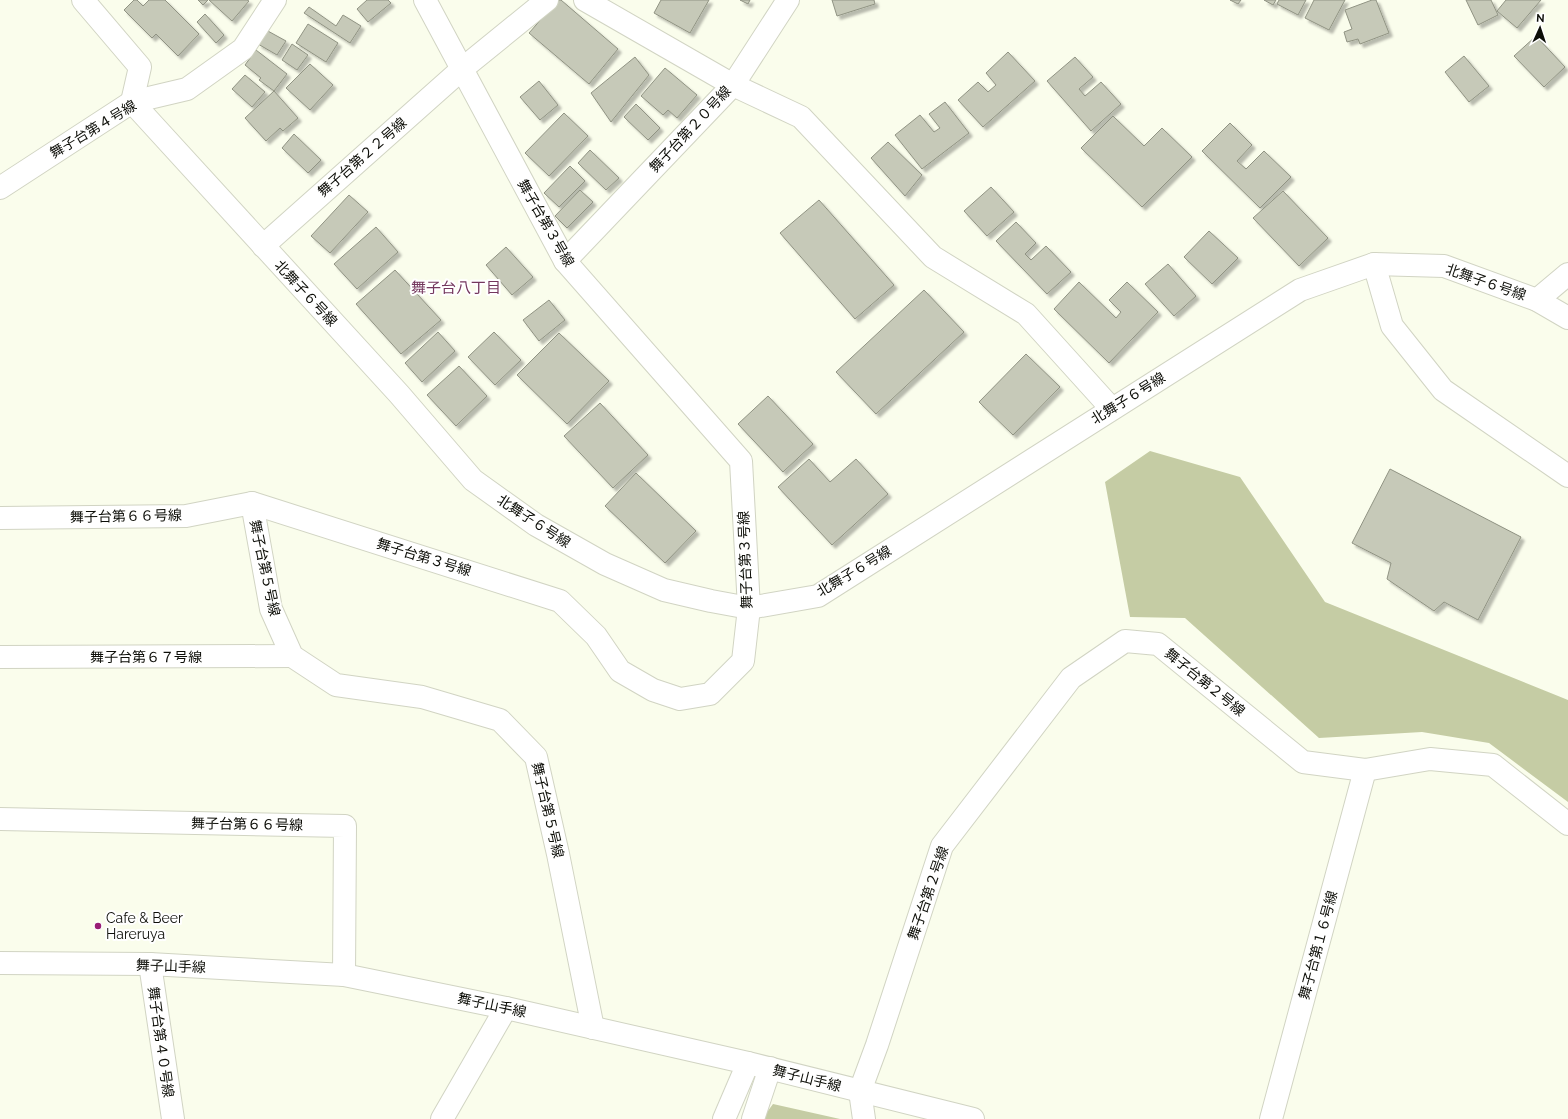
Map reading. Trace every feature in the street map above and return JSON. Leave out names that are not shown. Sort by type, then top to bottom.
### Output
[{"type":"street","points":[[83,0],[140,67],[132,102]]},
{"type":"street","name":"舞子台第３号線","points":[[252,503],[560,601],[596,636],[620,670],[652,690],[680,699],[710,694],[742,661],[749,608],[741,461],[565,261],[425,0]]},
{"type":"street","points":[[462,69],[547,0]]},
{"type":"street","name":"舞子台第２０号線","points":[[565,261],[734,85],[585,0]]},
{"type":"street","points":[[788,0],[734,85],[801,117],[933,257],[1026,314],[1111,408]]},
{"type":"street","name":"舞子台第４号線","points":[[0,188],[132,102],[187,89],[243,49],[270,2]]},
{"type":"street","name":"舞子台第２２号線","points":[[262,246],[462,69]]},
{"type":"street","name":"北舞子６号線","points":[[132,102],[262,246],[399,394],[473,480],[536,525],[605,564],[664,590],[749,608],[818,596],[1111,408],[1300,290],[1374,264],[1444,266],[1537,300],[1568,318]]},
{"type":"street","points":[[1374,264],[1392,326],[1443,390],[1568,476]]},
{"type":"street","points":[[1537,300],[1568,274]]},
{"type":"street","name":"舞子台第６６号線","points":[[0,518],[186,516],[252,503]]},
{"type":"street","name":"舞子台第５号線","points":[[252,503],[271,609],[292,656],[336,685],[422,697],[500,720],[536,757],[561,868],[593,1028]]},
{"type":"street","name":"舞子台第２号線","points":[[860,1091],[877,1045],[942,846],[1071,678],[1125,642],[1158,644],[1303,762],[1365,770],[1430,760],[1493,765],[1568,824]]},
{"type":"street","name":"舞子台第６７号線","points":[[0,657],[292,656]]},
{"type":"street","name":"舞子台第１６号線","points":[[1271,1119],[1365,770]]},
{"type":"street","name":"舞子台第６６号線","points":[[0,819],[345,826],[344,975]]},
{"type":"street","name":"舞子山手線","points":[[0,963],[150,964],[344,975],[506,1008],[770,1068],[973,1119]]},
{"type":"street","name":"舞子台第４０号線","points":[[150,964],[173,1119]]},
{"type":"street","points":[[442,1119],[506,1008]]},
{"type":"street","points":[[724,1119],[748,1063]]},
{"type":"street","points":[[753,1119],[770,1068]]},
{"type":"street","points":[[860,1091],[864,1119]]},
{"type":"green space","points":[[1150,451],[1240,477],[1325,602],[1568,700],[1568,802],[1489,743],[1422,732],[1319,738],[1185,618],[1130,617],[1105,482]]},
{"type":"green space","points":[[773,1104],[840,1119],[762,1119]]},
{"type":"building","points":[[134,0],[137,0],[143,6],[149,0],[165,0],[199,34],[178,56],[156,34],[152,38],[124,10]]},
{"type":"building","points":[[198,0],[208,0],[203,5]]},
{"type":"building","points":[[209,0],[247,0],[249,1],[232,21]]},
{"type":"building","points":[[367,0],[388,0],[391,3],[368,22],[357,9]]},
{"type":"building","points":[[558,0],[561,0],[618,49],[589,84],[529,33]]},
{"type":"building","points":[[661,0],[709,0],[690,33],[654,13]]},
{"type":"building","points":[[740,0],[750,0],[748,4]]},
{"type":"building","points":[[832,0],[874,0],[875,4],[837,16]]},
{"type":"building","points":[[1230,0],[1241,0],[1238,4]]},
{"type":"building","points":[[1264,0],[1276,0],[1273,5]]},
{"type":"building","points":[[1279,0],[1306,0],[1298,15],[1277,4]]},
{"type":"building","points":[[1314,0],[1345,0],[1329,30],[1305,18]]},
{"type":"building","points":[[1372,0],[1376,0],[1389,33],[1360,44],[1358,39],[1347,42],[1344,32],[1352,29],[1345,10]]},
{"type":"building","points":[[1466,0],[1491,0],[1498,15],[1478,25]]},
{"type":"building","points":[[1506,0],[1541,0],[1517,28],[1497,11]]},
{"type":"building","points":[[309,7],[336,26],[343,15],[361,26],[350,43],[304,13]]},
{"type":"building","points":[[205,14],[224,35],[216,43],[197,22]]},
{"type":"building","points":[[308,24],[338,43],[326,62],[296,43]]},
{"type":"building","points":[[266,30],[286,41],[277,55],[258,44]]},
{"type":"building","points":[[1536,36],[1565,67],[1544,87],[1514,56]]},
{"type":"building","points":[[292,44],[308,55],[297,70],[282,60]]},
{"type":"building","points":[[256,50],[287,74],[274,91],[259,80],[261,78],[245,65]]},
{"type":"building","points":[[1008,52],[1035,81],[983,127],[958,100],[978,82],[988,92],[996,85],[986,73]]},
{"type":"building","points":[[1464,56],[1489,86],[1469,102],[1445,72]]},
{"type":"building","points":[[635,57],[649,75],[611,122],[591,93]]},
{"type":"building","points":[[1075,57],[1093,77],[1079,89],[1085,96],[1101,82],[1121,104],[1091,131],[1047,81]]},
{"type":"building","points":[[310,64],[333,85],[310,110],[286,88]]},
{"type":"building","points":[[665,68],[697,95],[677,118],[668,110],[663,115],[641,96]]},
{"type":"building","points":[[245,75],[265,92],[252,107],[232,89]]},
{"type":"building","points":[[539,81],[558,105],[540,120],[520,97]]},
{"type":"building","points":[[274,91],[298,118],[283,131],[280,128],[266,141],[245,118]]},
{"type":"building","points":[[945,102],[969,133],[922,169],[895,135],[920,115],[934,132],[940,128],[929,114]]},
{"type":"building","points":[[636,104],[660,128],[648,140],[624,117]]},
{"type":"building","points":[[564,113],[588,136],[549,176],[525,153]]},
{"type":"building","points":[[1113,116],[1144,146],[1162,128],[1192,157],[1142,207],[1081,148]]},
{"type":"building","points":[[1230,123],[1252,145],[1237,161],[1246,169],[1264,151],[1291,177],[1260,208],[1202,151]]},
{"type":"building","points":[[294,134],[321,160],[308,173],[282,148]]},
{"type":"building","points":[[888,142],[922,175],[905,196],[871,158]]},
{"type":"building","points":[[590,150],[619,178],[606,190],[578,163]]},
{"type":"building","points":[[570,166],[585,181],[559,207],[544,193]]},
{"type":"building","points":[[991,187],[1014,212],[987,236],[964,211]]},
{"type":"building","points":[[580,190],[593,202],[567,228],[555,216]]},
{"type":"building","points":[[1283,191],[1328,238],[1299,266],[1253,218]]},
{"type":"building","points":[[349,195],[368,212],[330,253],[311,236]]},
{"type":"building","points":[[819,200],[894,285],[855,319],[780,233]]},
{"type":"building","points":[[1016,222],[1036,243],[1025,254],[1031,260],[1046,246],[1071,272],[1047,294],[996,241]]},
{"type":"building","points":[[376,227],[398,252],[357,289],[334,264]]},
{"type":"building","points":[[1209,231],[1238,258],[1212,284],[1184,257]]},
{"type":"building","points":[[506,247],[533,277],[512,295],[486,265]]},
{"type":"building","points":[[1168,264],[1196,296],[1174,316],[1145,284]]},
{"type":"building","points":[[395,270],[441,320],[401,354],[356,304]]},
{"type":"building","points":[[1079,282],[1116,318],[1121,312],[1109,300],[1127,282],[1158,312],[1109,363],[1054,309]]},
{"type":"building","points":[[924,290],[964,332],[876,414],[836,372]]},
{"type":"building","points":[[549,300],[565,320],[539,341],[523,320]]},
{"type":"building","points":[[438,332],[455,351],[422,382],[405,363]]},
{"type":"building","points":[[494,332],[521,360],[495,385],[468,357]]},
{"type":"building","points":[[559,333],[609,381],[567,424],[517,375]]},
{"type":"building","points":[[1026,354],[1060,387],[1013,435],[979,402]]},
{"type":"building","points":[[459,366],[487,396],[456,426],[427,395]]},
{"type":"building","points":[[768,396],[813,444],[783,472],[738,424]]},
{"type":"building","points":[[600,403],[648,455],[613,488],[564,436]]},
{"type":"building","points":[[809,459],[830,482],[856,459],[888,494],[832,545],[778,487]]},
{"type":"building","points":[[1390,469],[1521,537],[1478,620],[1444,602],[1434,611],[1387,579],[1391,563],[1352,543]]},
{"type":"building","points":[[636,473],[696,531],[665,563],[605,506]]},
{"type":"place","name":"Cafe & Beer Hareruya","points":[[98,926]]},
{"type":"district","name":"舞子台八丁目","points":[[456,288]]}]
